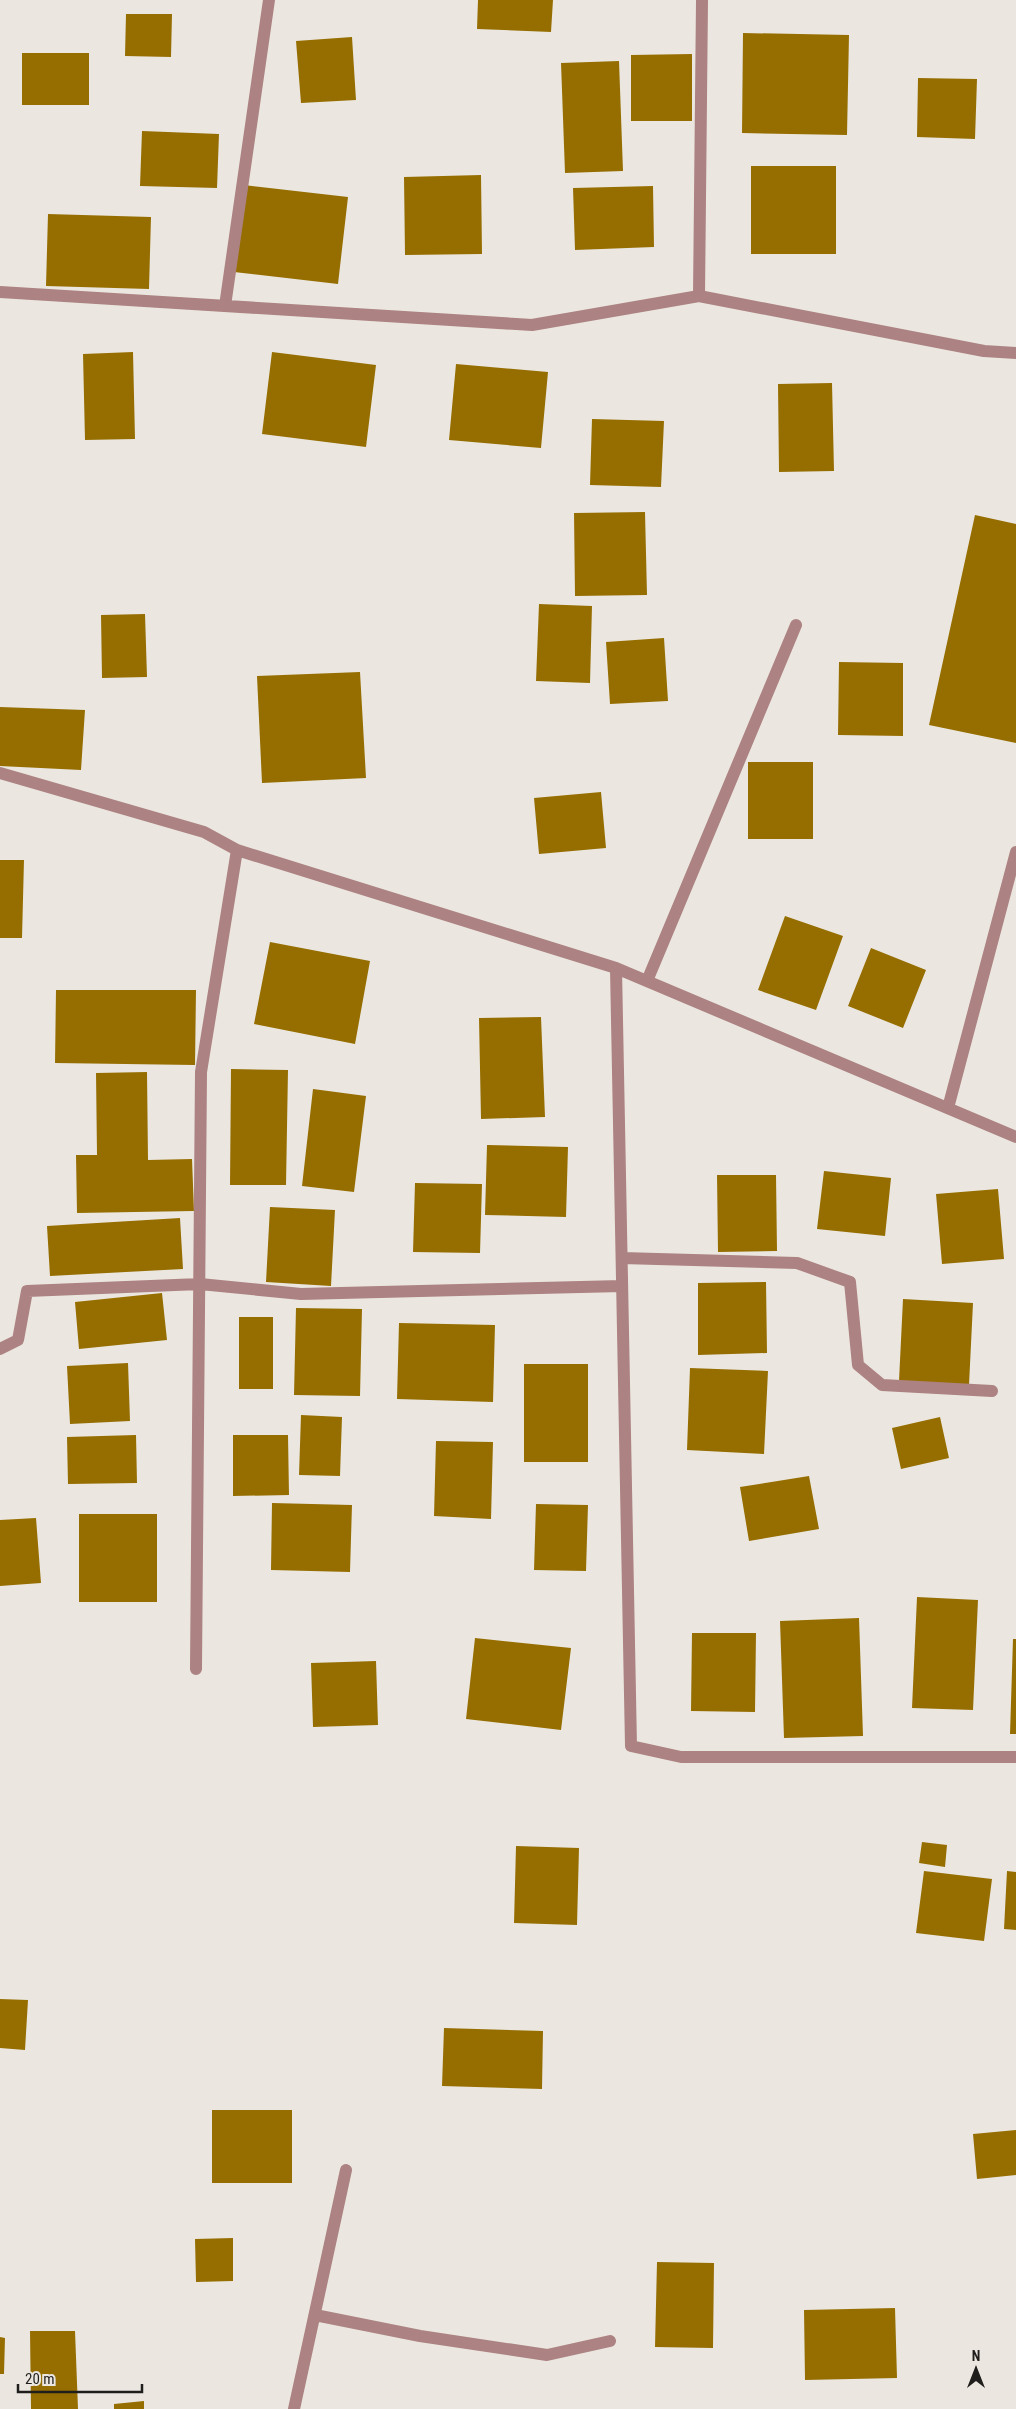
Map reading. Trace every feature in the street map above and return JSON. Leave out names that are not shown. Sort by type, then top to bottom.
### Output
[{"type":"street","points":[[225,306],[269,0]]},
{"type":"street","points":[[699,296],[702,0]]},
{"type":"street","points":[[0,292],[532,325],[699,296],[984,352],[1016,353]]},
{"type":"street","points":[[647,981],[796,625]]},
{"type":"street","points":[[0,773],[204,832],[237,850],[616,968],[1016,1136]]},
{"type":"street","points":[[196,1669],[201,1072],[237,850]]},
{"type":"street","points":[[948,1108],[1016,852]]},
{"type":"street","points":[[616,968],[631,1746],[681,1757],[1016,1757]]},
{"type":"street","points":[[622,1258],[797,1263],[806,1266],[850,1282],[858,1365],[882,1385],[992,1391]]},
{"type":"street","points":[[0,1349],[18,1340],[27,1291],[200,1284],[300,1294],[622,1286]]},
{"type":"street","points":[[294,2409],[346,2170]]},
{"type":"street","points":[[315,2315],[420,2336],[547,2355],[610,2341]]},
{"type":"building","points":[[478,0],[553,0],[551,32],[477,29]]},
{"type":"building","points":[[126,14],[172,14],[171,57],[125,56]]},
{"type":"building","points":[[743,33],[849,35],[847,135],[742,133]]},
{"type":"building","points":[[352,37],[356,100],[301,103],[296,41]]},
{"type":"building","points":[[22,53],[89,53],[89,105],[22,105]]},
{"type":"building","points":[[692,54],[692,121],[631,121],[631,55]]},
{"type":"building","points":[[619,61],[623,171],[565,173],[561,63]]},
{"type":"building","points":[[918,78],[977,79],[975,139],[917,137]]},
{"type":"building","points":[[142,131],[219,134],[217,188],[140,186]]},
{"type":"building","points":[[751,166],[836,166],[836,254],[751,254]]},
{"type":"building","points":[[481,175],[482,254],[405,255],[404,177]]},
{"type":"building","points":[[244,185],[348,197],[338,284],[234,272]]},
{"type":"building","points":[[653,186],[654,247],[575,250],[573,188]]},
{"type":"building","points":[[48,214],[151,217],[149,289],[46,286]]},
{"type":"building","points":[[133,352],[135,439],[85,440],[83,354]]},
{"type":"building","points":[[272,352],[376,365],[366,447],[262,434]]},
{"type":"building","points":[[456,364],[548,372],[541,448],[449,440]]},
{"type":"building","points":[[832,383],[834,471],[779,472],[778,384]]},
{"type":"building","points":[[592,419],[664,421],[661,487],[590,485]]},
{"type":"building","points":[[645,512],[647,595],[575,596],[574,513]]},
{"type":"building","points":[[975,515],[1016,524],[1016,743],[929,725]]},
{"type":"building","points":[[539,604],[592,606],[590,683],[536,681]]},
{"type":"building","points":[[145,614],[147,677],[102,678],[101,615]]},
{"type":"building","points":[[664,638],[668,701],[610,704],[606,642]]},
{"type":"building","points":[[839,662],[903,663],[903,736],[838,735]]},
{"type":"building","points":[[360,672],[366,778],[262,783],[257,676]]},
{"type":"building","points":[[0,707],[85,710],[81,770],[0,766]]},
{"type":"building","points":[[748,762],[813,762],[813,839],[748,839]]},
{"type":"building","points":[[601,792],[606,848],[539,854],[534,798]]},
{"type":"building","points":[[0,860],[24,860],[22,938],[0,938]]},
{"type":"building","points":[[785,916],[843,936],[816,1010],[758,990]]},
{"type":"building","points":[[270,942],[370,961],[355,1044],[254,1024]]},
{"type":"building","points":[[871,948],[926,970],[903,1028],[848,1006]]},
{"type":"building","points":[[56,990],[196,990],[195,1065],[55,1063]]},
{"type":"building","points":[[541,1017],[545,1117],[481,1119],[479,1018]]},
{"type":"building","points":[[231,1069],[288,1070],[286,1185],[230,1185]]},
{"type":"building","points":[[147,1072],[148,1160],[192,1159],[194,1211],[77,1213],[76,1155],[97,1155],[96,1073]]},
{"type":"building","points":[[313,1089],[366,1096],[354,1192],[302,1186]]},
{"type":"building","points":[[487,1145],[568,1147],[566,1217],[485,1215]]},
{"type":"building","points":[[824,1171],[891,1178],[885,1236],[817,1229]]},
{"type":"building","points":[[717,1175],[776,1175],[777,1251],[718,1252]]},
{"type":"building","points":[[415,1183],[482,1184],[480,1253],[413,1252]]},
{"type":"building","points":[[998,1189],[1004,1259],[942,1264],[936,1194]]},
{"type":"building","points":[[270,1207],[335,1210],[331,1286],[266,1282]]},
{"type":"building","points":[[180,1218],[183,1269],[50,1276],[47,1226]]},
{"type":"building","points":[[766,1282],[767,1353],[698,1355],[698,1283]]},
{"type":"building","points":[[162,1293],[167,1340],[79,1349],[75,1302]]},
{"type":"building","points":[[903,1299],[973,1303],[969,1385],[899,1381]]},
{"type":"building","points":[[296,1308],[362,1309],[360,1396],[294,1395]]},
{"type":"building","points":[[239,1317],[273,1317],[273,1389],[239,1389]]},
{"type":"building","points":[[399,1323],[495,1325],[493,1402],[397,1399]]},
{"type":"building","points":[[128,1363],[130,1421],[70,1424],[67,1366]]},
{"type":"building","points":[[524,1364],[588,1364],[588,1462],[524,1462]]},
{"type":"building","points":[[690,1368],[768,1371],[764,1454],[687,1450]]},
{"type":"building","points":[[301,1415],[342,1417],[340,1476],[299,1475]]},
{"type":"building","points":[[940,1417],[949,1458],[901,1469],[892,1428]]},
{"type":"building","points":[[136,1435],[137,1483],[68,1484],[67,1437]]},
{"type":"building","points":[[233,1435],[288,1435],[289,1495],[233,1496]]},
{"type":"building","points":[[436,1441],[493,1442],[491,1519],[434,1516]]},
{"type":"building","points":[[809,1476],[819,1529],[749,1541],[740,1487]]},
{"type":"building","points":[[272,1503],[352,1505],[350,1572],[271,1570]]},
{"type":"building","points":[[536,1504],[588,1505],[586,1571],[534,1570]]},
{"type":"building","points":[[79,1514],[157,1514],[157,1602],[79,1602]]},
{"type":"building","points":[[36,1518],[41,1583],[0,1586],[0,1520]]},
{"type":"building","points":[[917,1597],[978,1600],[973,1710],[912,1708]]},
{"type":"building","points":[[859,1618],[863,1736],[784,1738],[780,1621]]},
{"type":"building","points":[[692,1633],[756,1633],[755,1712],[691,1711]]},
{"type":"building","points":[[475,1638],[571,1648],[561,1730],[466,1719]]},
{"type":"building","points":[[1013,1639],[1016,1639],[1016,1734],[1010,1734]]},
{"type":"building","points":[[376,1661],[378,1725],[313,1727],[311,1663]]},
{"type":"building","points":[[922,1842],[947,1845],[945,1867],[919,1863]]},
{"type":"building","points":[[516,1846],[579,1848],[577,1925],[514,1923]]},
{"type":"building","points":[[924,1871],[992,1879],[984,1941],[916,1933]]},
{"type":"building","points":[[1007,1871],[1016,1872],[1016,1930],[1004,1929]]},
{"type":"building","points":[[0,1999],[28,2000],[25,2050],[0,2048]]},
{"type":"building","points":[[444,2028],[543,2031],[542,2089],[442,2086]]},
{"type":"building","points":[[212,2110],[292,2110],[292,2183],[212,2183]]},
{"type":"building","points":[[1016,2130],[1016,2175],[977,2179],[973,2134]]},
{"type":"building","points":[[233,2238],[233,2281],[196,2282],[195,2239]]},
{"type":"building","points":[[657,2262],[714,2263],[713,2348],[655,2347]]},
{"type":"building","points":[[895,2308],[897,2378],[805,2380],[804,2310]]},
{"type":"building","points":[[30,2331],[75,2331],[78,2409],[31,2409]]},
{"type":"building","points":[[0,2337],[5,2338],[4,2374],[0,2374]]},
{"type":"building","points":[[144,2401],[144,2409],[114,2409],[114,2404]]}]
